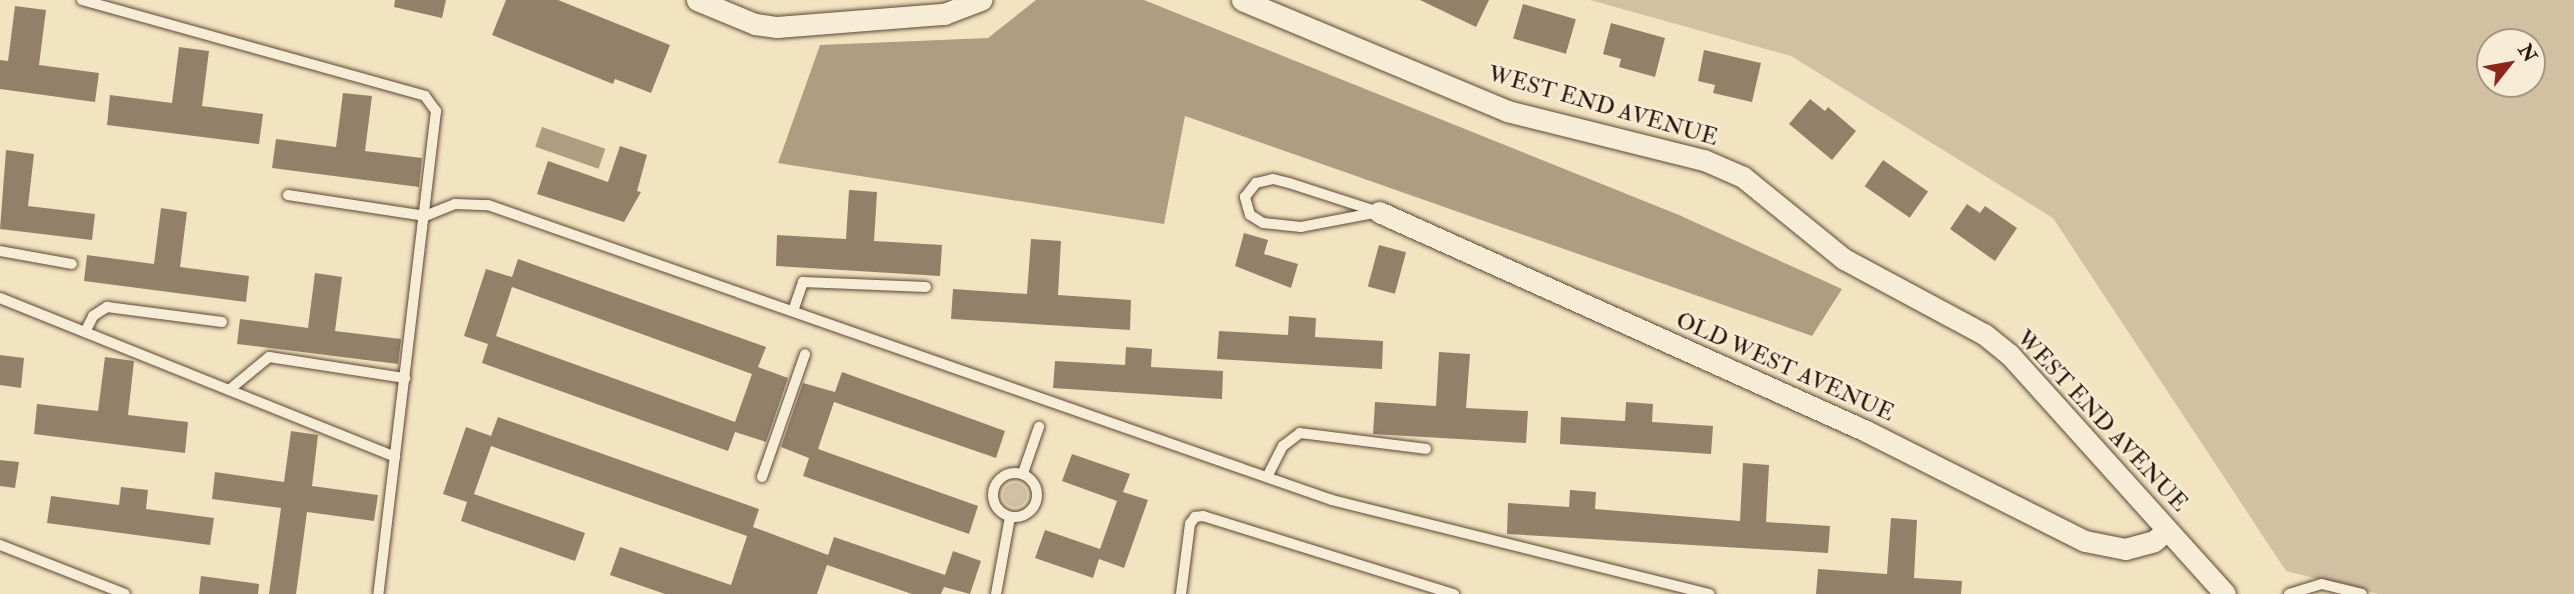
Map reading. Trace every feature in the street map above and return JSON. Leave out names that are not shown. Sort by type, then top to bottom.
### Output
[{"type":"street","points":[[697,0],[755,24],[777,27],[944,14],[981,0]]},
{"type":"street","name":"WEST END AVENUE","points":[[1242,0],[1507,111],[1704,160],[1742,177],[1844,259],[1984,334],[2010,355],[2225,594]]},
{"type":"street","name":"OLD WEST AVENUE","points":[[1379,212],[1866,431],[2085,541],[2125,549],[2154,541],[2167,530]]},
{"type":"lane","points":[[82,0],[425,96],[437,118],[378,594]]},
{"type":"lane","points":[[1273,179],[1379,212],[1279,227],[1250,215],[1245,197],[1256,183],[1273,179]]},
{"type":"lane","points":[[288,195],[425,216],[455,204],[488,205],[1332,500],[1709,594]]},
{"type":"lane","points":[[0,251],[72,264]]},
{"type":"lane","points":[[793,311],[803,282],[926,287]]},
{"type":"lane","points":[[0,298],[395,457]]},
{"type":"lane","points":[[85,332],[93,316],[107,307],[222,322]]},
{"type":"lane","points":[[762,477],[805,354]]},
{"type":"lane","points":[[229,390],[269,357],[405,378]]},
{"type":"lane","points":[[1023,473],[1039,427]]},
{"type":"lane","points":[[1267,477],[1283,446],[1300,433],[1426,449]]},
{"type":"lane","points":[[1010,517],[998,511],[994,489],[1010,472],[1023,473]]},
{"type":"lane","points":[[1010,517],[1033,506],[1037,494],[1023,473]]},
{"type":"lane","points":[[1181,594],[1191,524],[1195,517],[1203,516],[1454,594]]},
{"type":"lane","points":[[996,594],[1010,517]]},
{"type":"lane","points":[[0,545],[125,594]]},
{"type":"lane","points":[[2289,594],[2322,584],[2362,594]]},
{"type":"shaded area","points":[[1036,0],[1144,0],[1679,215],[1842,289],[1812,336],[1185,116],[1164,224],[778,163],[820,45],[988,38]]},
{"type":"shaded area","points":[[1590,0],[2574,0],[2574,594],[2378,594],[2286,571],[2053,218],[1791,56]]},
{"type":"shaded area","points":[[542,127],[605,149],[599,169],[535,147]]},
{"type":"shaded area","points":[[1015,483],[1023,487],[1027,495],[1023,503],[1015,507],[1007,503],[1003,495],[1007,487]]},
{"type":"building","points":[[395,0],[446,0],[442,18],[394,7]]},
{"type":"building","points":[[506,0],[558,0],[670,45],[651,93],[615,79],[613,84],[492,35]]},
{"type":"building","points":[[1420,0],[1489,0],[1476,27]]},
{"type":"building","points":[[1523,4],[1576,19],[1566,54],[1513,39]]},
{"type":"building","points":[[15,6],[46,10],[39,65],[99,73],[95,102],[0,89],[0,60],[8,61]]},
{"type":"building","points":[[1611,23],[1665,38],[1655,77],[1619,67],[1621,59],[1603,54]]},
{"type":"building","points":[[179,47],[209,51],[202,106],[263,114],[259,144],[107,125],[110,95],[172,103]]},
{"type":"building","points":[[1704,50],[1761,63],[1752,102],[1713,93],[1715,85],[1698,81]]},
{"type":"building","points":[[343,93],[372,96],[365,151],[422,158],[419,187],[272,168],[276,139],[336,147]]},
{"type":"building","points":[[1810,99],[1825,111],[1828,107],[1856,131],[1832,160],[1789,124]]},
{"type":"building","points":[[620,146],[647,155],[637,191],[641,192],[624,222],[537,194],[548,161],[608,182]]},
{"type":"building","points":[[6,150],[34,154],[28,206],[95,214],[92,240],[0,229]]},
{"type":"building","points":[[1883,160],[1928,192],[1910,218],[1865,186]]},
{"type":"building","points":[[849,190],[877,192],[874,241],[942,245],[940,276],[776,266],[777,235],[846,239]]},
{"type":"building","points":[[1967,204],[1980,213],[1985,206],[2017,228],[1995,261],[1950,229]]},
{"type":"building","points":[[161,208],[187,212],[180,267],[249,276],[246,302],[84,281],[87,255],[154,264]]},
{"type":"building","points":[[1244,233],[1268,240],[1264,254],[1298,264],[1291,288],[1235,266]]},
{"type":"building","points":[[1031,239],[1061,241],[1058,295],[1131,300],[1130,330],[951,319],[953,289],[1027,294]]},
{"type":"building","points":[[1379,245],[1406,252],[1395,294],[1368,287]]},
{"type":"building","points":[[518,259],[766,347],[758,367],[788,378],[766,442],[735,432],[728,451],[482,363],[488,344],[464,336],[486,269],[512,277]],"holes":[[[512,287],[752,374],[735,422],[496,336]]]},
{"type":"building","points":[[315,273],[342,277],[335,331],[401,339],[398,364],[237,344],[240,319],[308,328]]},
{"type":"building","points":[[1289,316],[1316,318],[1315,337],[1383,341],[1382,369],[1217,359],[1219,331],[1288,335]]},
{"type":"building","points":[[1126,347],[1152,349],[1151,367],[1223,371],[1222,399],[1053,388],[1055,361],[1125,365]]},
{"type":"building","points":[[1439,352],[1470,354],[1466,408],[1528,411],[1526,443],[1373,434],[1375,402],[1436,406]]},
{"type":"building","points":[[0,355],[24,358],[21,388],[0,385]]},
{"type":"building","points":[[105,357],[134,361],[128,415],[188,422],[185,453],[34,434],[37,404],[98,411]]},
{"type":"building","points":[[842,372],[1005,431],[996,458],[834,402],[818,449],[978,506],[969,534],[803,476],[809,458],[781,447],[803,383],[835,392]]},
{"type":"building","points":[[1626,402],[1653,404],[1652,422],[1713,426],[1711,454],[1560,444],[1561,417],[1625,421]]},
{"type":"building","points":[[498,417],[759,509],[753,527],[828,555],[834,537],[945,575],[953,551],[981,561],[970,594],[944,587],[941,594],[912,594],[827,565],[817,594],[665,594],[610,575],[620,547],[731,585],[747,536],[491,446],[474,494],[585,533],[575,561],[461,521],[467,502],[443,494],[466,427],[491,436]]},
{"type":"building","points":[[291,431],[318,435],[312,486],[378,495],[374,521],[307,512],[296,594],[269,594],[281,508],[212,499],[215,472],[284,482]]},
{"type":"building","points":[[1072,454],[1130,474],[1123,492],[1148,500],[1124,568],[1099,559],[1093,578],[1035,558],[1045,530],[1100,549],[1117,501],[1062,481]]},
{"type":"building","points":[[0,460],[19,462],[15,488],[0,486]]},
{"type":"building","points":[[1743,463],[1769,465],[1766,522],[1830,526],[1828,553],[1507,534],[1508,503],[1569,507],[1570,490],[1596,492],[1595,509],[1740,521]]},
{"type":"building","points":[[121,487],[148,490],[146,509],[214,518],[210,545],[47,523],[51,496],[119,505]]},
{"type":"building","points":[[1891,518],[1917,520],[1914,578],[1962,581],[1961,594],[1816,594],[1818,569],[1887,574]]},
{"type":"building","points":[[201,576],[259,584],[258,594],[199,594]]}]
